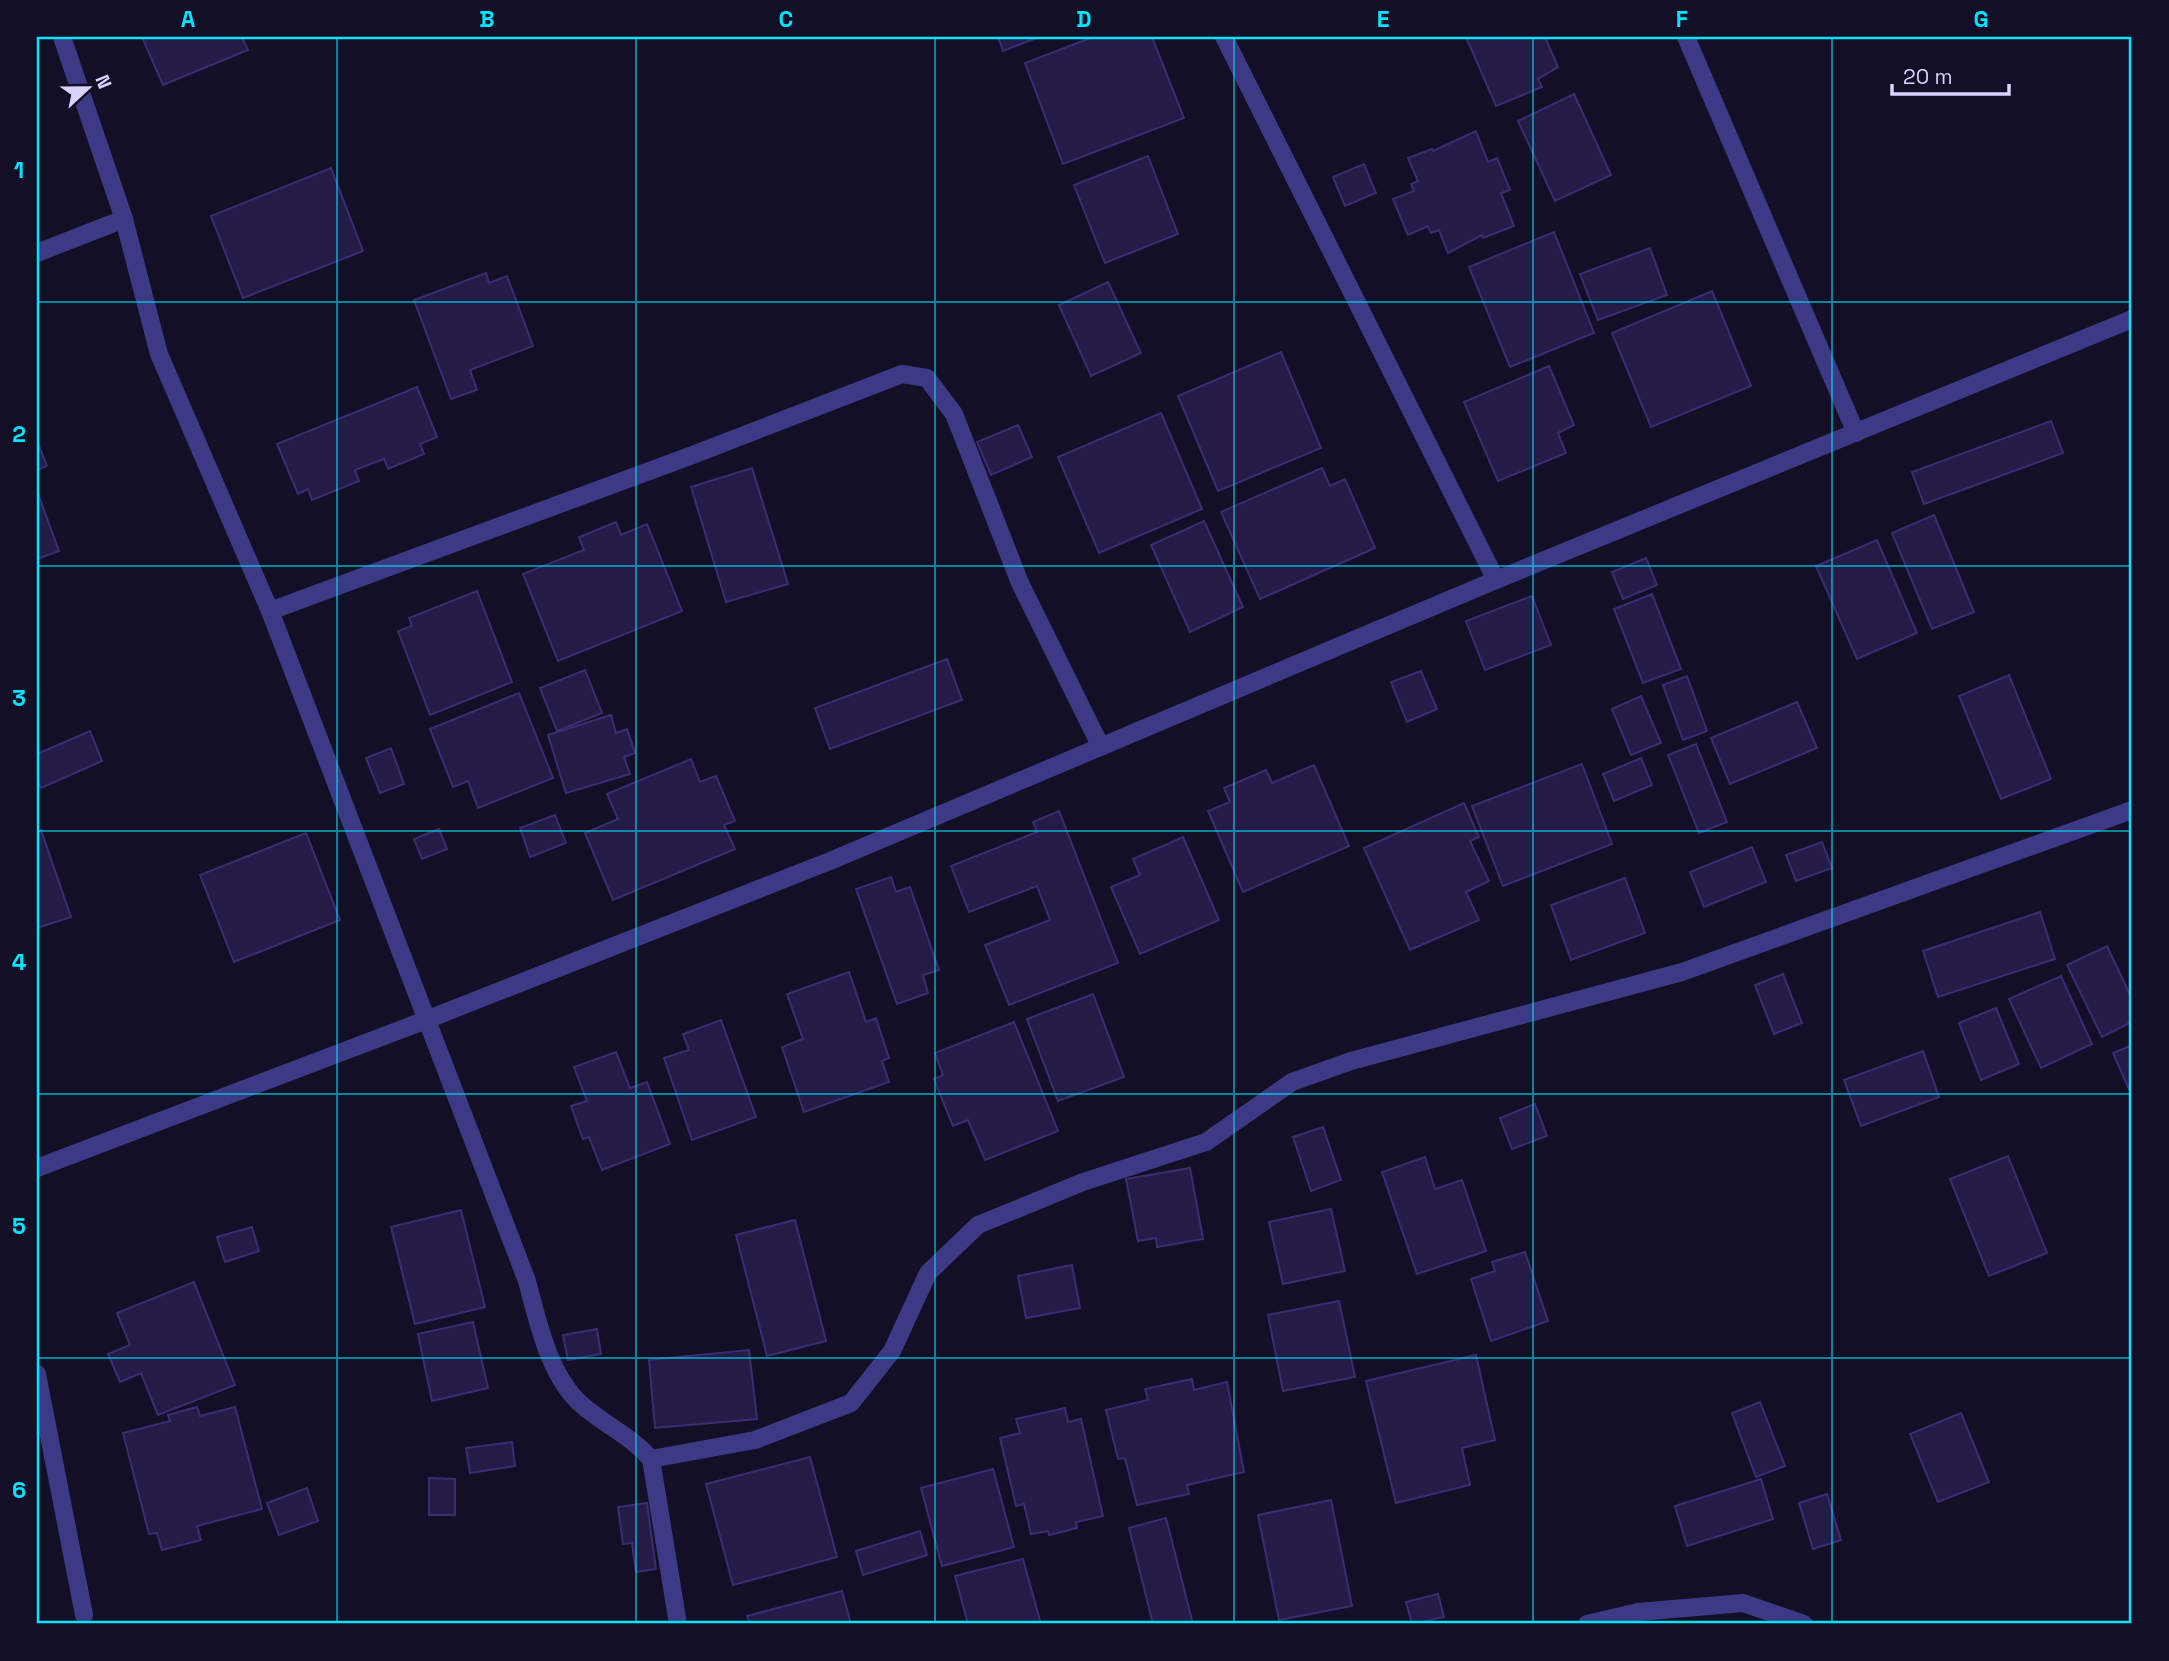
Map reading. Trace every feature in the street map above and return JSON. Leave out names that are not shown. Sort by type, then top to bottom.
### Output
[{"type":"street","points":[[62,37],[124,219],[159,354],[270,611],[527,1281],[547,1354],[581,1404],[636,1441],[651,1459],[678,1624]]},
{"type":"street","points":[[1224,37],[1496,580]]},
{"type":"street","points":[[1686,37],[1856,433]]},
{"type":"street","points":[[37,253],[124,219]]},
{"type":"street","points":[[37,1168],[426,1020],[830,861],[1496,580],[2132,319]]},
{"type":"street","points":[[270,611],[690,456],[902,374],[927,378],[954,414],[1020,583],[1100,745]]},
{"type":"street","points":[[651,1459],[755,1440],[850,1403],[892,1351],[928,1273],[978,1225],[1083,1182],[1206,1142],[1292,1082],[1351,1061],[1682,972],[2132,810]]},
{"type":"street","points":[[37,1374],[84,1615]]},
{"type":"street","points":[[1587,1624],[1638,1612],[1743,1603],[1804,1624]]},
{"type":"building","points":[[142,37],[242,37],[248,50],[163,85]]},
{"type":"building","points":[[998,37],[1039,37],[1003,51]]},
{"type":"building","points":[[1093,37],[1152,37],[1184,118],[1063,164],[1025,63]]},
{"type":"building","points":[[1466,37],[1545,37],[1558,67],[1538,79],[1542,87],[1496,106]]},
{"type":"building","points":[[1574,94],[1611,175],[1555,201],[1518,121]]},
{"type":"building","points":[[1476,131],[1488,162],[1497,158],[1510,190],[1501,193],[1514,226],[1483,238],[1482,235],[1448,253],[1439,230],[1431,233],[1428,226],[1408,235],[1393,199],[1414,191],[1411,184],[1418,181],[1408,158],[1432,149],[1433,151]]},
{"type":"building","points":[[1148,156],[1178,234],[1105,263],[1074,185]]},
{"type":"building","points":[[1364,164],[1376,193],[1345,206],[1333,177]]},
{"type":"building","points":[[331,168],[363,251],[243,298],[211,216]]},
{"type":"building","points":[[1554,232],[1594,333],[1510,367],[1469,267]]},
{"type":"building","points":[[1650,248],[1667,295],[1598,320],[1580,274]]},
{"type":"building","points":[[486,273],[489,283],[507,276],[533,346],[470,370],[477,390],[451,399],[414,300]]},
{"type":"building","points":[[1108,282],[1141,353],[1091,376],[1059,305]]},
{"type":"building","points":[[1712,291],[1751,386],[1651,427],[1612,333]]},
{"type":"building","points":[[1281,352],[1321,448],[1218,491],[1178,396]]},
{"type":"building","points":[[1549,366],[1574,425],[1558,433],[1566,453],[1498,481],[1464,402]]},
{"type":"building","points":[[417,387],[437,437],[420,444],[424,454],[388,469],[384,459],[355,470],[359,481],[312,500],[308,489],[298,494],[277,444]]},
{"type":"building","points":[[1161,413],[1202,509],[1099,553],[1058,457]]},
{"type":"building","points":[[2051,421],[2063,453],[1924,504],[1912,472]]},
{"type":"building","points":[[1018,425],[1032,457],[991,475],[977,442]]},
{"type":"building","points":[[37,441],[47,466],[37,470]]},
{"type":"building","points":[[752,468],[788,584],[726,602],[691,487]]},
{"type":"building","points":[[1322,468],[1330,486],[1345,479],[1375,548],[1260,599],[1221,512]]},
{"type":"building","points":[[37,491],[59,551],[37,559]]},
{"type":"building","points":[[1934,515],[1974,612],[1932,629],[1892,533]]},
{"type":"building","points":[[1204,521],[1243,607],[1190,632],[1151,545]]},
{"type":"building","points":[[616,522],[621,535],[647,524],[682,611],[558,661],[523,574],[584,550],[579,537]]},
{"type":"building","points":[[1877,540],[1917,633],[1857,659],[1816,566]]},
{"type":"building","points":[[1646,558],[1657,585],[1623,599],[1612,572]]},
{"type":"building","points":[[477,591],[512,682],[430,715],[398,631],[412,626],[409,618]]},
{"type":"building","points":[[1652,594],[1681,669],[1643,683],[1614,609]]},
{"type":"building","points":[[1532,596],[1551,645],[1485,670],[1466,621]]},
{"type":"building","points":[[947,659],[962,700],[830,749],[815,708]]},
{"type":"building","points":[[585,670],[602,713],[557,731],[540,688]]},
{"type":"building","points":[[1421,671],[1437,709],[1407,722],[1391,682]]},
{"type":"building","points":[[2009,675],[2051,779],[2001,799],[1959,696]]},
{"type":"building","points":[[1687,676],[1707,731],[1683,740],[1663,685]]},
{"type":"building","points":[[519,693],[553,778],[478,808],[468,781],[453,787],[430,729]]},
{"type":"building","points":[[1641,696],[1661,743],[1631,755],[1612,709]]},
{"type":"building","points":[[1797,702],[1817,748],[1730,784],[1711,738]]},
{"type":"building","points":[[611,715],[616,733],[627,729],[635,753],[624,757],[630,774],[566,793],[548,735]]},
{"type":"building","points":[[90,731],[102,761],[41,788],[37,780],[37,754]]},
{"type":"building","points":[[1696,744],[1727,822],[1699,833],[1668,755]]},
{"type":"building","points":[[391,748],[404,784],[380,793],[366,758]]},
{"type":"building","points":[[1641,758],[1652,785],[1614,801],[1603,774]]},
{"type":"building","points":[[691,759],[700,782],[716,776],[735,821],[724,825],[735,849],[613,900],[585,833],[618,819],[607,794]]},
{"type":"building","points":[[1582,764],[1612,844],[1503,886],[1472,806]]},
{"type":"building","points":[[1314,765],[1349,846],[1243,892],[1208,811],[1230,802],[1224,788],[1266,770],[1272,783]]},
{"type":"building","points":[[1464,803],[1479,837],[1470,841],[1489,881],[1466,892],[1479,920],[1410,950],[1364,848]]},
{"type":"building","points":[[1059,811],[1118,963],[1009,1005],[985,945],[1050,920],[1037,886],[969,912],[951,866],[1037,832],[1033,822]]},
{"type":"building","points":[[555,815],[566,843],[530,857],[520,828]]},
{"type":"building","points":[[439,829],[447,849],[422,859],[414,839]]},
{"type":"building","points":[[41,830],[71,917],[37,928],[37,832]]},
{"type":"building","points":[[306,833],[340,920],[234,962],[200,875]]},
{"type":"building","points":[[1183,837],[1219,920],[1140,954],[1111,887],[1140,875],[1133,859]]},
{"type":"building","points":[[1822,842],[1832,868],[1796,881],[1786,855]]},
{"type":"building","points":[[1752,847],[1766,882],[1704,907],[1690,872]]},
{"type":"building","points":[[891,877],[896,892],[910,887],[939,970],[923,975],[928,993],[897,1004],[856,889]]},
{"type":"building","points":[[1625,878],[1645,933],[1571,960],[1551,905]]},
{"type":"building","points":[[2040,912],[2055,959],[1938,997],[1923,951]]},
{"type":"building","points":[[2107,946],[2132,999],[2132,1022],[2102,1037],[2067,965]]},
{"type":"building","points":[[849,972],[866,1022],[876,1018],[889,1058],[882,1061],[889,1082],[804,1112],[782,1047],[803,1039],[787,994]]},
{"type":"building","points":[[1783,974],[1802,1023],[1774,1034],[1755,985]]},
{"type":"building","points":[[2061,976],[2092,1044],[2041,1068],[2009,999]]},
{"type":"building","points":[[1093,994],[1124,1077],[1058,1101],[1027,1019]]},
{"type":"building","points":[[1996,1008],[2019,1064],[1981,1080],[1959,1023]]},
{"type":"building","points":[[721,1020],[756,1117],[692,1140],[664,1058],[689,1050],[683,1034]]},
{"type":"building","points":[[1014,1022],[1058,1131],[985,1160],[968,1120],[953,1126],[934,1079],[943,1075],[935,1053]]},
{"type":"building","points":[[2132,1045],[2132,1096],[2113,1053]]},
{"type":"building","points":[[1923,1051],[1939,1097],[1861,1126],[1844,1080]]},
{"type":"building","points":[[616,1052],[630,1088],[647,1082],[670,1144],[602,1170],[589,1137],[583,1139],[571,1106],[587,1101],[574,1067]]},
{"type":"building","points":[[1535,1104],[1547,1136],[1512,1149],[1500,1118]]},
{"type":"building","points":[[1323,1127],[1341,1180],[1311,1191],[1293,1137]]},
{"type":"building","points":[[2008,1156],[2047,1253],[1989,1276],[1950,1179]]},
{"type":"building","points":[[1425,1157],[1435,1189],[1462,1180],[1486,1251],[1417,1274],[1382,1172]]},
{"type":"building","points":[[1190,1168],[1203,1239],[1157,1247],[1156,1238],[1138,1241],[1126,1179]]},
{"type":"building","points":[[1331,1209],[1345,1271],[1283,1284],[1269,1222]]},
{"type":"building","points":[[461,1210],[485,1307],[415,1324],[391,1227]]},
{"type":"building","points":[[795,1220],[826,1341],[767,1356],[736,1235]]},
{"type":"building","points":[[252,1227],[259,1251],[225,1262],[217,1237]]},
{"type":"building","points":[[1525,1252],[1548,1321],[1491,1341],[1471,1279],[1495,1271],[1492,1262]]},
{"type":"building","points":[[1072,1265],[1080,1308],[1026,1318],[1018,1276]]},
{"type":"building","points":[[194,1282],[235,1385],[158,1415],[141,1373],[120,1382],[108,1354],[130,1345],[117,1313]]},
{"type":"building","points":[[1339,1301],[1355,1377],[1283,1391],[1268,1315]]},
{"type":"building","points":[[473,1322],[488,1388],[432,1401],[418,1334]]},
{"type":"building","points":[[597,1329],[601,1354],[568,1360],[563,1335]]},
{"type":"building","points":[[749,1350],[757,1419],[655,1428],[649,1360]]},
{"type":"building","points":[[1476,1355],[1495,1440],[1462,1448],[1470,1485],[1396,1503],[1366,1381]]},
{"type":"building","points":[[1192,1379],[1194,1390],[1227,1382],[1244,1472],[1187,1485],[1189,1494],[1137,1505],[1125,1458],[1118,1459],[1106,1410],[1148,1400],[1145,1389]]},
{"type":"building","points":[[1760,1402],[1785,1466],[1756,1477],[1732,1413]]},
{"type":"building","points":[[197,1407],[200,1416],[235,1407],[262,1509],[197,1526],[201,1540],[162,1550],[157,1533],[149,1534],[123,1433],[170,1421],[168,1415]]},
{"type":"building","points":[[1065,1408],[1068,1422],[1081,1419],[1103,1516],[1076,1522],[1077,1528],[1049,1535],[1048,1531],[1031,1534],[1024,1504],[1016,1506],[1000,1438],[1020,1433],[1016,1419]]},
{"type":"building","points":[[1961,1413],[1989,1482],[1938,1502],[1910,1434]]},
{"type":"building","points":[[512,1442],[515,1466],[470,1473],[466,1448]]},
{"type":"building","points":[[810,1457],[837,1557],[733,1585],[706,1484]]},
{"type":"building","points":[[993,1469],[1014,1547],[942,1566],[921,1488]]},
{"type":"building","points":[[429,1478],[455,1479],[455,1515],[429,1515]]},
{"type":"building","points":[[1761,1479],[1773,1519],[1687,1546],[1675,1506]]},
{"type":"building","points":[[307,1488],[318,1521],[279,1535],[267,1503]]},
{"type":"building","points":[[1827,1494],[1841,1540],[1813,1549],[1799,1503]]},
{"type":"building","points":[[1331,1500],[1352,1606],[1279,1620],[1258,1515]]},
{"type":"building","points":[[647,1503],[656,1569],[636,1572],[632,1543],[623,1544],[618,1507]]},
{"type":"building","points":[[1166,1518],[1193,1624],[1153,1624],[1129,1528]]},
{"type":"building","points":[[920,1531],[927,1555],[863,1575],[856,1551]]},
{"type":"building","points":[[1023,1559],[1041,1624],[968,1624],[955,1576]]},
{"type":"building","points":[[842,1591],[851,1624],[750,1624],[747,1616]]},
{"type":"building","points":[[1438,1594],[1444,1617],[1412,1624],[1406,1602]]}]
